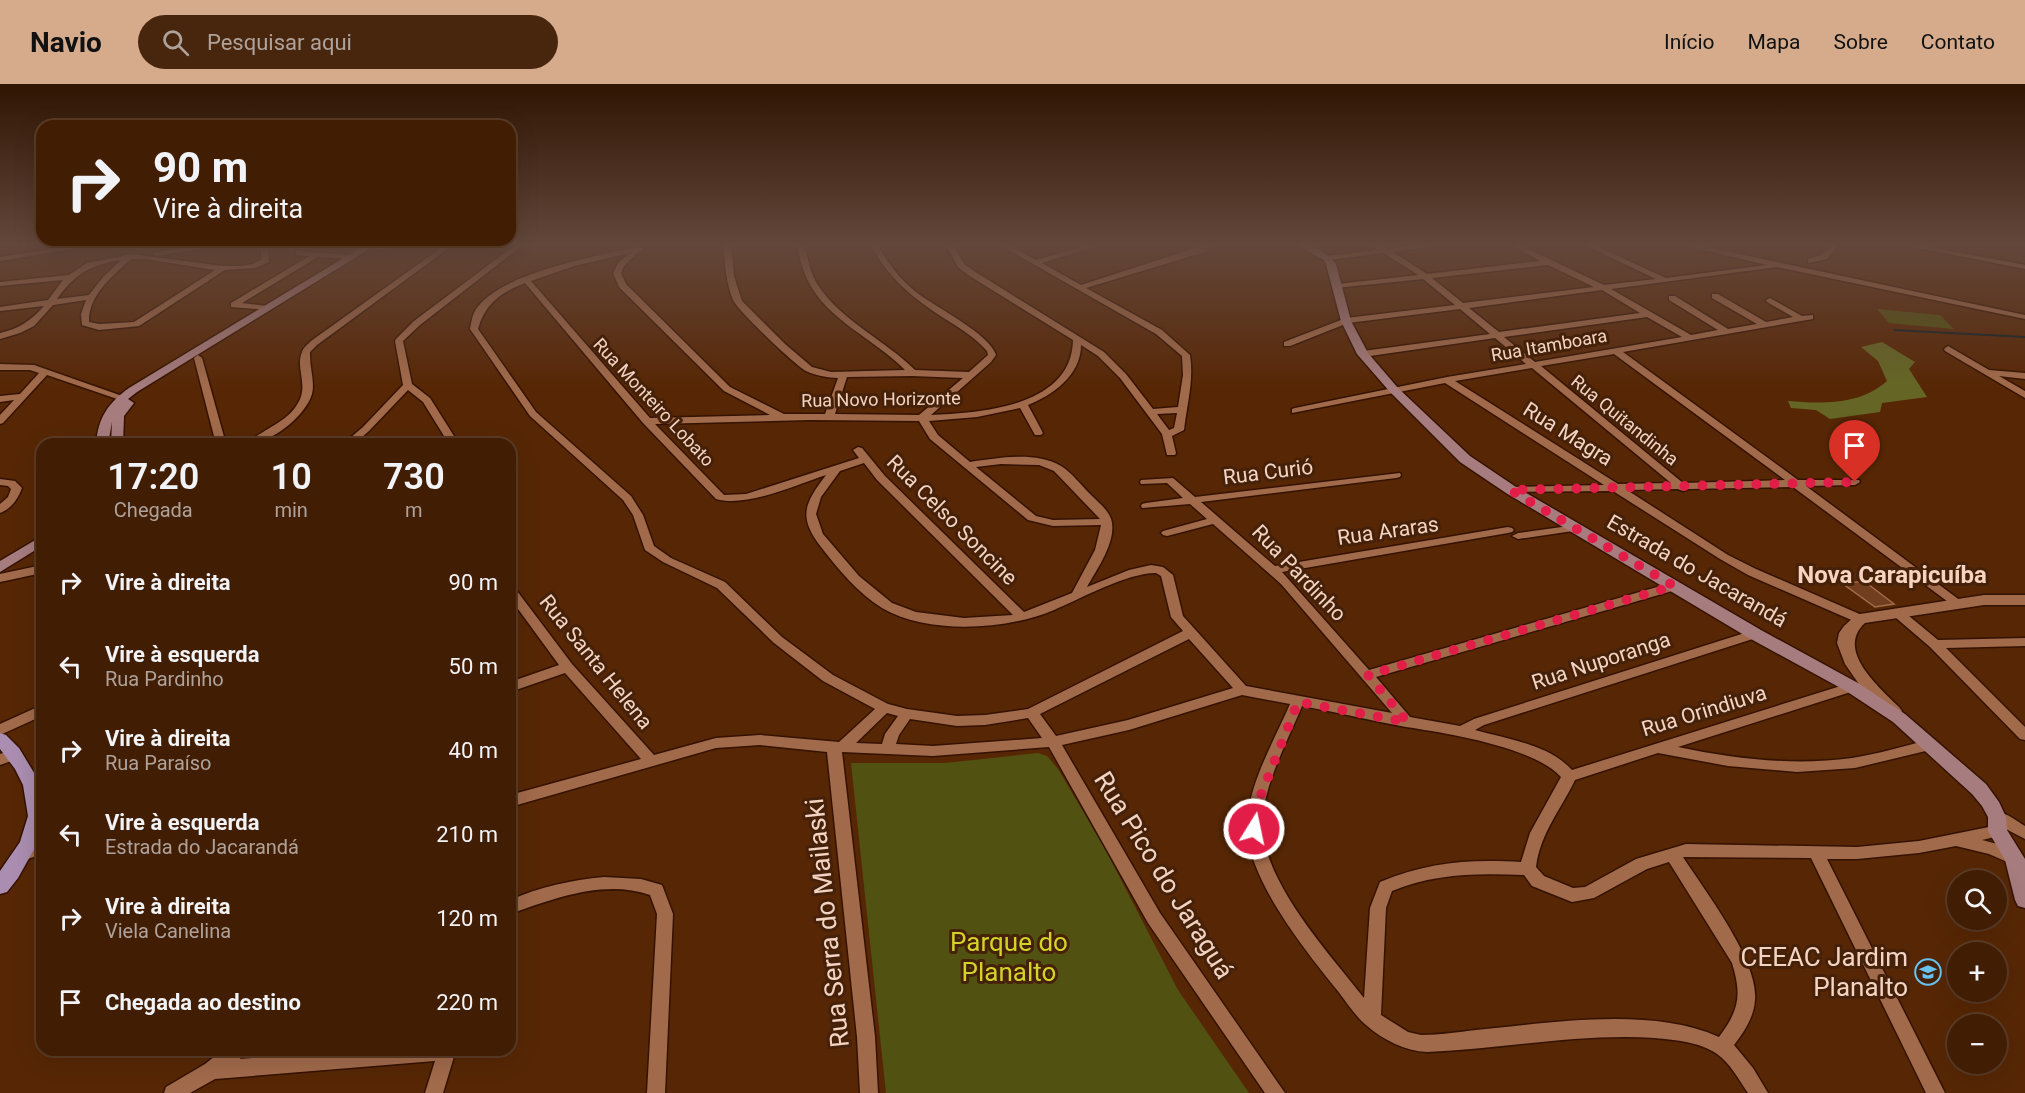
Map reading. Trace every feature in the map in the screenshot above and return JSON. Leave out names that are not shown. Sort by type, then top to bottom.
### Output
[{"type":"main road","points":[[103,438],[104,421],[123,398],[153,376],[294,292]]},
{"type":"main road","points":[[117,438],[117,421],[122,409],[147,388],[303,292]]},
{"type":"main road","name":"Estrada do Jacarandá","points":[[1339,292],[1346,321],[1363,354],[1394,390],[1465,459],[1510,490],[1755,634],[1852,687],[1899,718],[1979,789],[1990,802],[2014,859],[2025,900]]},
{"type":"main road","points":[[0,568],[36,544]]},
{"type":"main road","points":[[0,577],[36,553]]},
{"type":"main road","points":[[0,739],[8,757],[30,777],[36,794]]},
{"type":"main road","points":[[0,886],[34,851],[36,836]]},
{"type":"street","points":[[0,336],[18,333],[30,327],[60,292]]},
{"type":"street","points":[[97,292],[92,297],[84,319],[85,323],[99,327],[136,324],[186,292]]},
{"type":"street","points":[[255,292],[234,305],[267,308]]},
{"type":"street","points":[[261,438],[285,422],[302,404],[307,395],[306,351],[385,292]]},
{"type":"street","points":[[450,438],[427,400],[408,385],[399,341],[417,323],[458,292]]},
{"type":"street","points":[[504,292],[490,300],[482,308],[474,324],[478,337],[522,401],[571,450],[627,498],[638,515],[650,548],[657,554],[721,585],[778,640],[828,678],[885,708],[907,714],[957,721],[984,720],[1031,713],[1190,633]]},
{"type":"street","name":"Rua Monteiro Lobato","points":[[536,292],[581,348],[646,421],[720,497],[727,500],[747,497],[837,468]]},
{"type":"street","points":[[628,292],[727,389],[782,418]]},
{"type":"street","points":[[735,292],[738,302],[801,364],[824,374],[969,375]]},
{"type":"street","points":[[820,292],[824,298],[892,351],[912,373]]},
{"type":"street","points":[[912,292],[988,346],[992,355],[922,418],[934,437],[1037,521],[1107,522]]},
{"type":"street","points":[[1000,292],[1110,362],[1167,434],[1171,453]]},
{"type":"street","points":[[1086,292],[1164,336],[1186,355],[1189,380],[1180,410],[1179,430],[1167,434]]},
{"type":"street","name":"Rua Quitandinha","points":[[1445,292],[1494,335],[1683,488]]},
{"type":"street","points":[[1287,344],[1346,321],[1579,292]]},
{"type":"street","points":[[1610,292],[1689,338]]},
{"type":"street","points":[[1902,292],[2025,317]]},
{"type":"street","points":[[1715,296],[1765,325]]},
{"type":"street","points":[[0,309],[92,297]]},
{"type":"street","points":[[1672,298],[1727,332]]},
{"type":"street","name":"Rua Itamboara","points":[[1295,411],[1447,380],[1805,318],[1770,300]]},
{"type":"street","points":[[1363,354],[1647,314]]},
{"type":"street","name":"Rua Novo Horizonte","points":[[646,421],[829,417],[922,418],[959,416],[1023,404],[1051,390],[1061,382],[1076,358],[1077,339]]},
{"type":"street","points":[[1948,349],[2025,395]]},
{"type":"street","points":[[1615,350],[1959,604]]},
{"type":"street","points":[[198,358],[219,438]]},
{"type":"street","points":[[0,367],[24,366],[123,398]]},
{"type":"street","points":[[0,421],[45,372]]},
{"type":"street","points":[[1986,372],[2025,376]]},
{"type":"street","points":[[829,417],[843,375]]},
{"type":"street","name":"Rua Magra","points":[[1447,380],[1752,572],[1860,619]]},
{"type":"street","points":[[355,438],[408,385]]},
{"type":"street","points":[[0,399],[23,396]]},
{"type":"street","points":[[1023,404],[1038,433]]},
{"type":"street","points":[[1151,412],[1180,410]]},
{"type":"street","name":"Rua Celso Soncine","points":[[837,468],[861,455],[1021,616]]},
{"type":"street","points":[[968,465],[1028,462],[1053,467],[1069,479],[1107,522]]},
{"type":"street","points":[[837,468],[812,503],[809,520],[821,540],[875,597],[908,614],[998,621],[1021,616],[1132,574],[1160,569],[1167,575],[1177,617],[1242,690]]},
{"type":"street","name":"Rua Curió","points":[[1146,506],[1396,475]]},
{"type":"street","name":"Rua Pardinho","points":[[1145,482],[1169,480],[1273,570],[1368,675],[1407,722]]},
{"type":"street","points":[[0,510],[16,493],[17,488],[6,482]]},
{"type":"street","points":[[1510,490],[1683,488],[1855,482]]},
{"type":"street","points":[[1167,533],[1215,520]]},
{"type":"street","points":[[1077,595],[1101,547],[1107,522]]},
{"type":"street","name":"Rua Araras","points":[[1273,570],[1335,558],[1513,533],[1576,528]]},
{"type":"street","points":[[0,577],[36,570]]},
{"type":"street","points":[[1368,675],[1674,586]]},
{"type":"street","name":"Rua Santa Helena","points":[[516,598],[567,667],[650,760]]},
{"type":"street","points":[[1860,619],[1959,604],[2025,600]]},
{"type":"street","points":[[1899,614],[1935,644],[2025,735]]},
{"type":"street","name":"Estrada do Jacarandá","points":[[1860,619],[1846,635],[1845,644],[1848,656],[1876,694],[1899,718]]},
{"type":"street","name":"Rua Nuporanga","points":[[1461,731],[1479,722],[1755,634]]},
{"type":"street","points":[[1935,644],[2025,642]]},
{"type":"street","points":[[516,685],[567,667]]},
{"type":"street","name":"Rua Orindiuva","points":[[1569,776],[1852,687]]},
{"type":"street","points":[[516,799],[690,748],[740,740],[933,751],[1053,742],[1129,725],[1242,690],[1461,731],[1539,754],[1558,764],[1569,776],[1560,799],[1533,842],[1528,869],[1538,881],[1572,895],[1588,893],[1642,864],[1672,853],[1719,850],[1879,852],[1956,840],[1998,824],[2025,833]]},
{"type":"street","points":[[1298,702],[1259,800],[1254,819],[1258,846],[1276,887],[1305,935],[1372,1018],[1397,1037],[1421,1043],[1635,1029],[1693,1036],[1722,1047],[1745,1072],[1759,1093]]},
{"type":"street","points":[[838,747],[885,708]]},
{"type":"street","points":[[0,730],[36,713]]},
{"type":"street","name":"Rua Pico do Jaraguá","points":[[1031,713],[1053,742],[1154,918],[1276,1093]]},
{"type":"street","points":[[888,749],[892,734],[907,714]]},
{"type":"street","points":[[1657,748],[1742,765],[1800,767],[1846,764],[1929,746]]},
{"type":"street","name":"Rua Serra do Mailaski","points":[[838,747],[866,1037],[869,1093]]},
{"type":"street","points":[[1956,840],[1993,849],[2014,859]]},
{"type":"street","points":[[1672,853],[1740,961],[1747,980],[1750,995],[1745,1009],[1722,1047]]},
{"type":"street","points":[[1816,853],[1936,1093]]},
{"type":"street","points":[[1372,1018],[1378,908],[1386,887],[1412,874],[1444,869],[1528,869]]},
{"type":"street","points":[[516,905],[539,896],[619,881],[642,883],[656,890],[665,914],[656,1093]]},
{"type":"street","points":[[173,1093],[212,1070],[230,1056]]},
{"type":"street","points":[[212,1070],[384,1056]]},
{"type":"street","points":[[434,1093],[445,1056]]},
{"type":"green space","points":[[1877,309],[1940,315],[1954,329],[1889,323]]},
{"type":"green space","name":"Parque do Planalto","points":[[1038,753],[1047,756],[1058,769],[1103,845],[1178,990],[1249,1093],[886,1093],[851,763],[945,763]]},
{"type":"shaded area","points":[[1882,342],[1915,362],[1909,369],[1927,397],[1882,403],[1880,412],[1830,419],[1816,410],[1791,408],[1788,401],[1814,403],[1840,401],[1853,399],[1877,389],[1887,381],[1878,361],[1861,347]]},
{"type":"building","points":[[1864,581],[1894,604],[1875,607],[1843,584]]},
{"type":"waterway","points":[[1894,330],[2025,337]]},
{"type":"place","name":"CEEAC Jardim Planalto","points":[[1928,972]]},
{"type":"district","name":"Nova Carapicuíba","points":[[1892,575]]},
{"type":"route","points":[[1254,829],[1259,800],[1298,702],[1407,722],[1368,675],[1674,586],[1510,490],[1683,488],[1855,482]]}]
